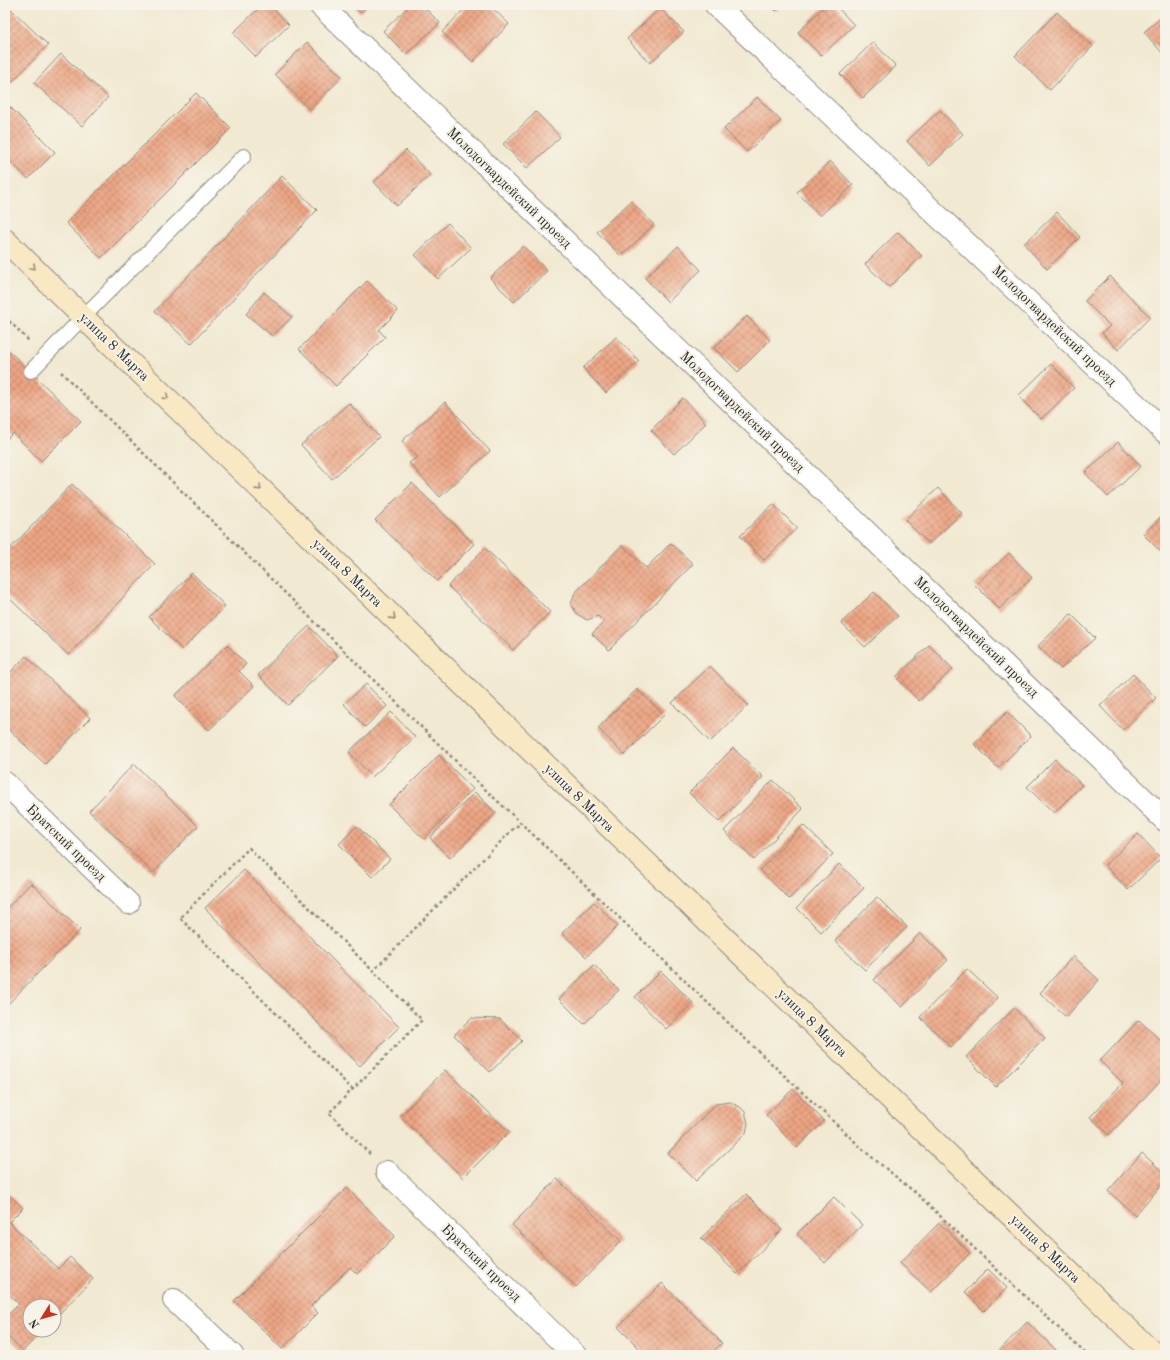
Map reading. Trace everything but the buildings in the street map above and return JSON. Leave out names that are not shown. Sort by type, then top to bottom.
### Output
[{"type":"street","name":"Молодогвардейский проезд","points":[[320,5],[1165,820]]},
{"type":"street","name":"Молодогвардейский проезд","points":[[716,5],[1165,432]]},
{"type":"street","name":"улица 8 Марта","points":[[5,240],[1155,1355]]},
{"type":"street","name":"Братский проезд","points":[[5,783],[128,903]]},
{"type":"street","name":"Братский проезд","points":[[388,1172],[575,1355]]},
{"type":"street","points":[[174,1300],[232,1355]]},
{"type":"lane","points":[[31,371],[244,156]]},
{"type":"path","points":[[5,317],[471,776],[740,1034],[868,1154],[917,1194],[1087,1355]]},
{"type":"path","points":[[373,971],[513,829],[521,823]]},
{"type":"path","points":[[352,1090],[180,918],[249,848],[422,1020],[329,1114],[388,1172]]}]
